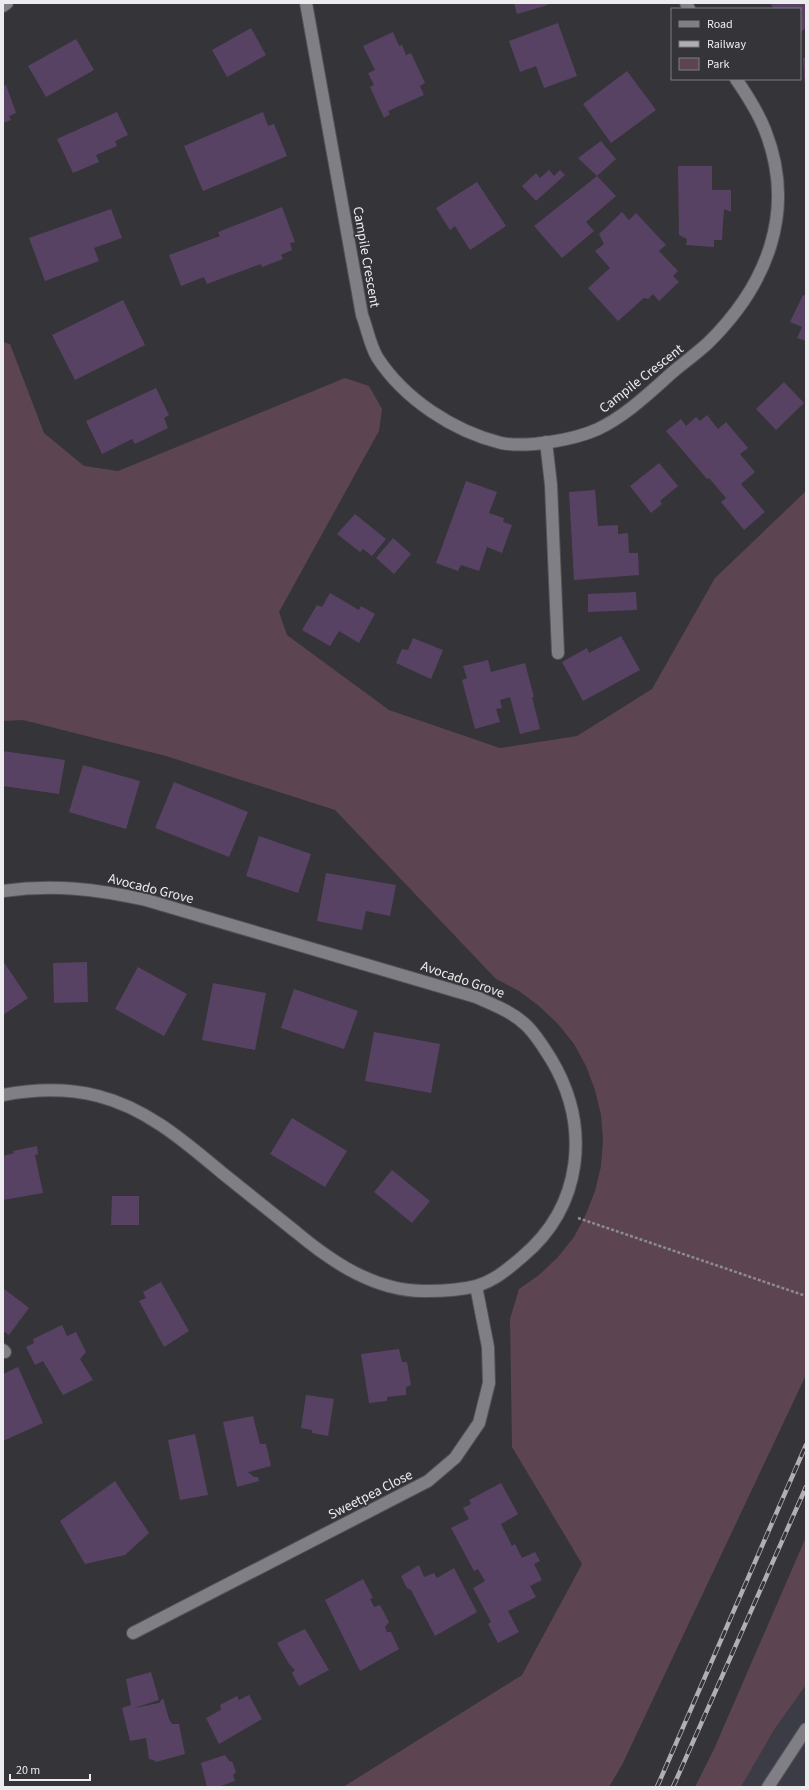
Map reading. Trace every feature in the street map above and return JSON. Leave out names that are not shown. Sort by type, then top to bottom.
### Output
[{"type":"street","points":[[3,6],[7,3]]},
{"type":"street","name":"Campile Crescent","points":[[306,3],[362,315],[376,355],[394,380],[432,412],[464,430],[502,443],[533,445],[564,439],[597,430],[621,416],[707,343],[734,314],[758,279],[774,234],[778,208],[778,186],[773,154],[765,129],[752,103],[737,80]]},
{"type":"street","points":[[546,442],[551,485],[558,653]]},
{"type":"street","name":"Avocado Grove","points":[[3,891],[70,887],[107,892],[146,900],[476,997],[505,1009],[526,1025],[541,1043],[559,1074],[567,1092],[574,1115],[576,1138],[574,1165],[569,1189],[560,1212],[531,1249],[503,1273],[476,1286],[446,1290],[405,1290],[359,1275],[319,1252],[176,1135],[139,1112],[98,1096],[52,1089],[25,1091],[3,1095]]},
{"type":"street","name":"Sweetpea Close","points":[[133,1633],[428,1481],[455,1458],[479,1423],[489,1383],[488,1347],[476,1286]]},
{"type":"street","points":[[768,1787],[806,1729]]},
{"type":"path","points":[[560,1212],[806,1296]]},
{"type":"shaded area","points":[[806,1685],[806,1787],[741,1787],[774,1730]]},
{"type":"green space","points":[[3,342],[10,344],[44,433],[84,466],[118,471],[345,378],[369,386],[382,409],[379,431],[279,612],[287,635],[389,710],[500,748],[577,736],[652,689],[715,578],[806,491],[806,1375],[622,1765],[609,1787],[343,1787],[522,1675],[582,1564],[512,1447],[510,1319],[519,1289],[539,1275],[558,1257],[574,1237],[586,1214],[595,1191],[601,1166],[603,1140],[601,1115],[595,1090],[586,1066],[574,1044],[558,1024],[539,1006],[519,991],[496,979],[335,810],[166,756],[23,720],[3,721]]},
{"type":"green space","points":[[806,1537],[806,1685],[774,1730],[741,1787],[695,1787],[714,1749]]},
{"type":"building","points":[[514,3],[547,3],[548,5],[517,14]]},
{"type":"building","points":[[770,3],[806,3],[806,28],[801,32],[801,8],[773,8]]},
{"type":"building","points":[[558,23],[577,76],[544,88],[536,66],[520,72],[509,41]]},
{"type":"building","points":[[251,28],[266,55],[227,77],[212,50]]},
{"type":"building","points":[[393,32],[399,46],[402,45],[406,55],[411,53],[425,83],[420,86],[424,95],[388,111],[390,114],[384,118],[370,87],[374,85],[368,73],[375,70],[363,46]]},
{"type":"building","points":[[76,39],[94,70],[46,97],[28,66]]},
{"type":"building","points":[[803,58],[806,58],[806,87],[805,87]]},
{"type":"building","points":[[627,71],[656,110],[611,143],[583,104]]},
{"type":"building","points":[[6,85],[16,113],[9,116],[11,120],[3,123],[3,86]]},
{"type":"building","points":[[117,112],[128,135],[115,141],[117,146],[96,155],[99,162],[73,173],[57,139]]},
{"type":"building","points":[[263,112],[268,126],[274,124],[287,156],[203,191],[184,146]]},
{"type":"building","points":[[601,141],[616,159],[597,176],[578,158]]},
{"type":"building","points":[[678,166],[712,166],[712,190],[731,190],[731,212],[724,209],[722,240],[714,240],[714,247],[686,245],[687,239],[679,235]]},
{"type":"building","points":[[549,170],[554,176],[560,170],[565,175],[536,201],[522,186],[536,173],[540,178]]},
{"type":"building","points":[[597,176],[616,196],[586,222],[594,231],[562,258],[534,226]]},
{"type":"building","points":[[477,182],[506,226],[470,250],[455,226],[450,230],[436,208]]},
{"type":"building","points":[[282,207],[295,242],[290,243],[292,250],[281,255],[283,259],[262,267],[261,264],[207,284],[204,277],[181,286],[169,255],[220,236],[218,232]]},
{"type":"building","points":[[111,209],[122,238],[94,248],[99,261],[45,281],[29,238]]},
{"type":"building","points":[[622,212],[629,220],[636,213],[666,245],[659,251],[678,271],[673,276],[679,282],[659,301],[653,294],[648,299],[644,298],[618,321],[588,288],[610,268],[595,251],[604,244],[599,234]]},
{"type":"building","points":[[803,295],[806,296],[806,341],[797,338],[802,327],[790,322]]},
{"type":"building","points":[[123,300],[145,345],[75,380],[52,335]]},
{"type":"building","points":[[784,382],[804,403],[776,430],[756,409]]},
{"type":"building","points":[[156,388],[169,415],[164,418],[168,428],[135,444],[132,439],[102,454],[86,421]]},
{"type":"building","points":[[707,415],[718,429],[726,422],[748,448],[740,454],[755,472],[741,484],[765,512],[744,530],[721,502],[726,498],[709,478],[707,479],[666,431],[681,419],[686,426],[696,417],[700,421]]},
{"type":"building","points":[[659,463],[678,486],[660,501],[662,504],[651,513],[630,486]]},
{"type":"building","points":[[466,481],[497,492],[489,513],[504,518],[503,522],[512,525],[502,553],[487,547],[479,571],[461,565],[458,571],[436,563]]},
{"type":"building","points":[[595,490],[598,526],[618,525],[618,534],[628,533],[629,553],[638,553],[639,575],[574,580],[569,492]]},
{"type":"building","points":[[355,514],[386,539],[372,556],[363,549],[360,552],[337,534]]},
{"type":"building","points":[[393,538],[411,554],[394,574],[376,558]]},
{"type":"building","points":[[636,592],[637,610],[588,612],[588,594]]},
{"type":"building","points":[[330,593],[359,610],[361,606],[375,614],[359,643],[339,631],[330,646],[302,630],[317,605],[322,607]]},
{"type":"building","points":[[621,636],[640,670],[583,701],[562,662],[587,648],[589,653]]},
{"type":"building","points":[[413,638],[443,650],[431,679],[396,663],[402,649],[408,650]]},
{"type":"building","points":[[488,660],[491,672],[525,663],[534,697],[532,697],[540,729],[520,734],[510,697],[500,700],[502,708],[496,709],[500,722],[475,729],[462,680],[467,678],[463,666]]},
{"type":"building","points":[[3,751],[65,760],[59,794],[3,786]]},
{"type":"building","points":[[83,765],[140,781],[126,829],[69,812]]},
{"type":"building","points":[[174,782],[248,812],[229,857],[155,828]]},
{"type":"building","points":[[259,836],[311,854],[298,893],[246,876]]},
{"type":"building","points":[[326,873],[396,885],[390,916],[366,911],[362,930],[317,921]]},
{"type":"building","points":[[3,961],[28,998],[3,1015]]},
{"type":"building","points":[[87,962],[88,1002],[54,1003],[53,963]]},
{"type":"building","points":[[138,967],[187,994],[164,1036],[115,1009]]},
{"type":"building","points":[[213,983],[266,993],[255,1050],[202,1040]]},
{"type":"building","points":[[294,989],[358,1011],[344,1049],[281,1028]]},
{"type":"building","points":[[374,1032],[440,1044],[431,1093],[365,1081]]},
{"type":"building","points":[[292,1118],[347,1151],[325,1187],[270,1154]]},
{"type":"building","points":[[37,1146],[38,1154],[35,1155],[43,1193],[3,1200],[3,1156],[14,1153],[13,1151]]},
{"type":"building","points":[[392,1170],[430,1201],[412,1223],[374,1192]]},
{"type":"building","points":[[112,1196],[139,1196],[139,1225],[111,1225]]},
{"type":"building","points":[[161,1282],[189,1331],[164,1347],[139,1301],[146,1298],[143,1292]]},
{"type":"building","points":[[3,1288],[29,1308],[9,1335],[3,1331]]},
{"type":"building","points":[[62,1325],[67,1336],[76,1332],[86,1352],[80,1359],[93,1380],[63,1395],[43,1361],[35,1365],[26,1347],[34,1343],[33,1339]]},
{"type":"building","points":[[399,1349],[402,1362],[407,1362],[411,1385],[406,1387],[406,1395],[387,1397],[387,1401],[369,1403],[361,1354]]},
{"type":"building","points":[[18,1367],[43,1423],[3,1441],[3,1374]]},
{"type":"building","points":[[306,1395],[334,1399],[328,1436],[312,1433],[312,1430],[301,1428]]},
{"type":"building","points":[[253,1416],[260,1444],[266,1444],[271,1466],[248,1472],[254,1477],[258,1477],[259,1481],[237,1487],[223,1422]]},
{"type":"building","points":[[195,1434],[208,1495],[180,1500],[168,1440]]},
{"type":"building","points":[[115,1481],[149,1533],[125,1555],[85,1564],[60,1521]]},
{"type":"building","points":[[501,1483],[518,1514],[501,1524],[512,1546],[515,1544],[522,1558],[535,1552],[540,1561],[534,1564],[542,1580],[530,1586],[536,1597],[508,1611],[519,1632],[498,1643],[488,1624],[491,1622],[473,1588],[485,1581],[478,1569],[474,1571],[451,1528],[469,1519],[463,1508],[471,1504],[469,1500]]},
{"type":"building","points":[[419,1565],[424,1577],[434,1573],[437,1578],[454,1568],[477,1612],[435,1636],[411,1590],[407,1588],[401,1576]]},
{"type":"building","points":[[363,1579],[373,1598],[370,1599],[374,1607],[380,1605],[389,1622],[385,1627],[387,1632],[391,1632],[399,1649],[360,1671],[325,1600]]},
{"type":"building","points":[[305,1629],[329,1670],[299,1686],[292,1673],[295,1670],[289,1664],[277,1643]]},
{"type":"building","points":[[151,1672],[159,1700],[134,1708],[159,1703],[163,1698],[172,1724],[179,1724],[185,1754],[156,1762],[149,1759],[146,1738],[130,1741],[122,1708],[131,1705],[126,1679]]},
{"type":"building","points":[[249,1695],[262,1719],[219,1744],[206,1718],[221,1710],[220,1705],[237,1696],[239,1700]]},
{"type":"building","points":[[225,1755],[230,1762],[232,1761],[236,1772],[233,1775],[235,1781],[218,1787],[207,1787],[201,1763]]},
{"type":"railway","points":[[657,1787],[806,1445]]},
{"type":"railway","points":[[673,1787],[806,1487]]}]
